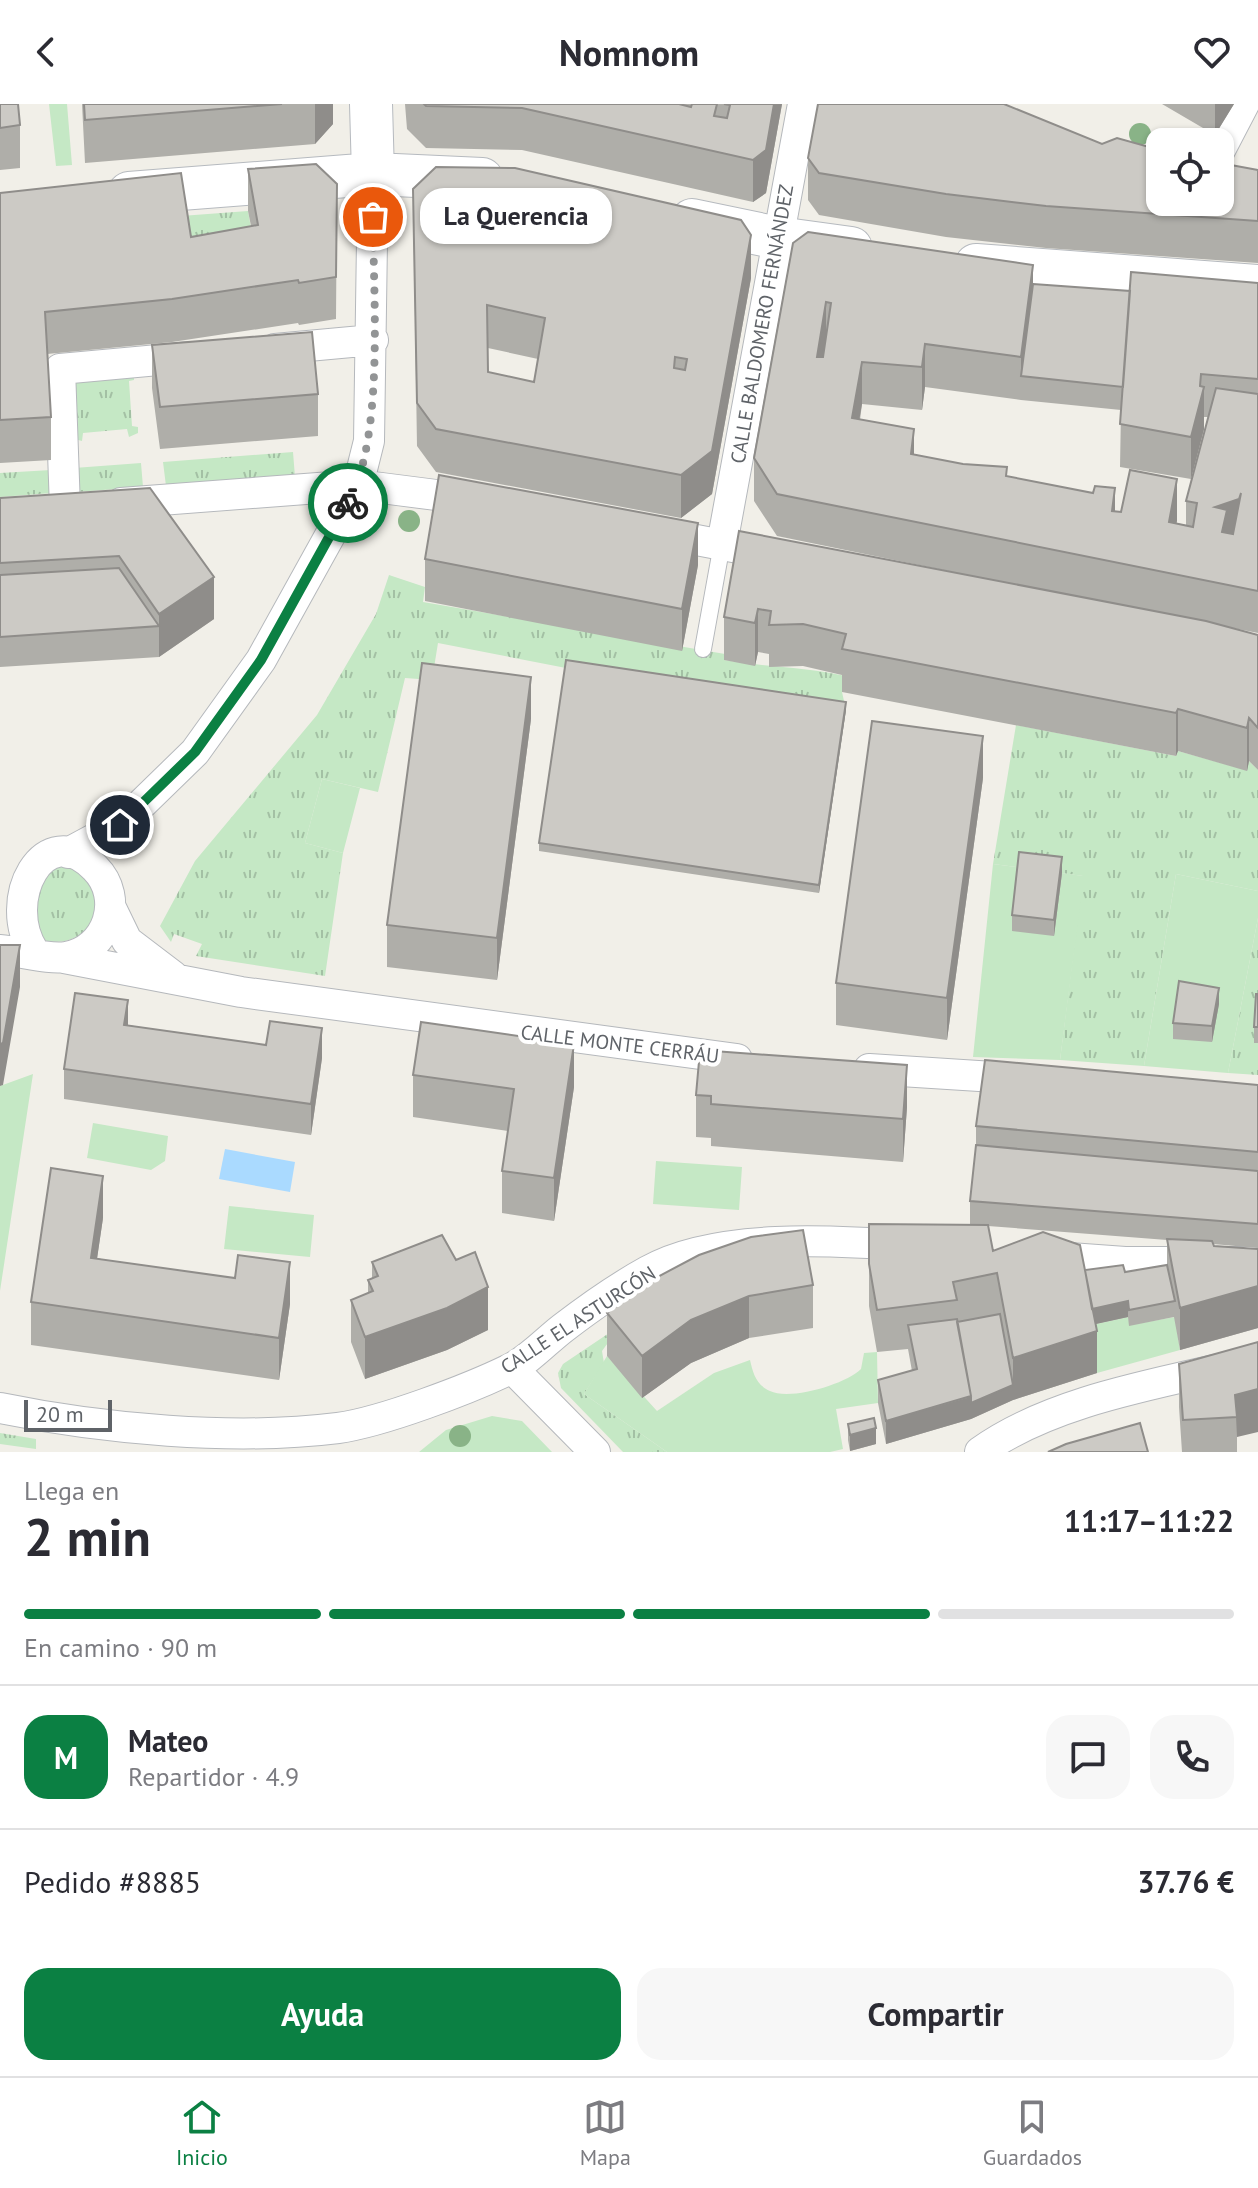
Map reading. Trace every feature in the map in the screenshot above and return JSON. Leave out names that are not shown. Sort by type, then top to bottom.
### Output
[{"type":"street","points":[[68,853],[120,825],[195,752],[261,660],[358,485],[369,441],[373,340],[371,104]]},
{"type":"street","name":"CALLE BALDOMERO FERNÁNDEZ","points":[[722,544],[803,104]]},
{"type":"street","points":[[1231,128],[1244,104]]},
{"type":"street","points":[[95,196],[373,174],[513,180]]},
{"type":"street","points":[[648,210],[778,238],[886,253]]},
{"type":"street","points":[[932,259],[1024,271],[1258,286]]},
{"type":"street","points":[[249,352],[373,340]]},
{"type":"street","points":[[218,354],[60,369],[52,509],[358,485],[508,506]]},
{"type":"street","points":[[630,528],[799,560]]},
{"type":"street","points":[[0,950],[64,958],[91,946],[101,936],[120,825]]},
{"type":"street","points":[[34,952],[12,932],[2,899],[15,874],[25,863],[46,854],[68,853],[83,858],[108,893]]},
{"type":"street","name":"CALLE MONTE CERRÁU","points":[[108,893],[127,941],[177,980]]},
{"type":"street","name":"CALLE MONTE CERRÁU","points":[[64,958],[331,1005],[764,1062]]},
{"type":"street","points":[[838,1067],[1059,1081]]},
{"type":"street","name":"CALLE EL ASTURCÓN","points":[[0,1408],[155,1428],[248,1434],[340,1427],[402,1410],[512,1368],[570,1322],[650,1269],[725,1246],[836,1240],[943,1248]]},
{"type":"street","points":[[1018,1254],[1125,1262],[1258,1262]]},
{"type":"street","points":[[980,1452],[1031,1422],[1094,1402],[1258,1360]]},
{"type":"street","points":[[512,1368],[595,1452]]},
{"type":"lane","points":[[703,649],[722,544]]},
{"type":"green space","points":[[49,104],[67,104],[72,165],[56,166]]},
{"type":"green space","points":[[248,211],[258,268],[191,279],[181,216]]},
{"type":"green space","points":[[134,374],[134,380],[129,381],[132,426],[138,427],[138,433],[129,437],[127,429],[83,433],[82,441],[78,440],[73,431],[78,430],[75,385],[69,378]]},
{"type":"green space","points":[[293,452],[295,477],[166,486],[163,462]]},
{"type":"green space","points":[[141,463],[143,487],[76,492],[74,468]]},
{"type":"green space","points":[[51,470],[52,493],[0,497],[0,473]]},
{"type":"green space","points":[[389,575],[425,587],[423,602],[725,654],[724,660],[846,676],[842,692],[846,710],[566,668],[438,643],[432,680],[405,678],[378,792],[322,779],[305,843],[343,853],[325,976],[196,956],[202,944],[174,934],[171,942],[160,926],[195,861],[317,715],[376,614]]},
{"type":"green space","points":[[1016,725],[1176,756],[1178,751],[1246,770],[1249,761],[1258,770],[1258,891],[1176,874],[1144,1066],[1060,1060],[1083,876],[993,864]]},
{"type":"green space","points":[[322,779],[360,788],[343,853],[305,843]]},
{"type":"green space","points":[[59,864],[82,873],[93,886],[97,899],[96,913],[90,925],[80,934],[52,942],[35,937],[20,890]]},
{"type":"green space","points":[[993,864],[1084,876],[1060,1060],[973,1057]]},
{"type":"green space","points":[[1176,874],[1258,891],[1258,918],[1228,1073],[1144,1066]]},
{"type":"green space","points":[[1258,918],[1258,1075],[1228,1073]]},
{"type":"green space","points":[[33,1074],[0,1291],[0,1086]]},
{"type":"green space","points":[[93,1123],[168,1136],[165,1161],[151,1170],[87,1158]]},
{"type":"green space","points":[[656,1161],[742,1167],[739,1210],[653,1204]]},
{"type":"green space","points":[[229,1206],[314,1215],[310,1257],[224,1249]]},
{"type":"green space","points":[[1128,1317],[1130,1325],[1175,1317],[1180,1350],[1097,1373],[1087,1326]]},
{"type":"green space","points":[[621,1325],[602,1351],[604,1363],[584,1394],[667,1452],[623,1452],[561,1388],[558,1373],[563,1364]]},
{"type":"green space","points":[[877,1352],[878,1403],[836,1409],[843,1449],[830,1452],[667,1452],[584,1394],[607,1356],[657,1411],[714,1373],[750,1360],[761,1385],[779,1394],[791,1394],[817,1389],[854,1375],[861,1369],[864,1353]]},
{"type":"green space","points":[[492,1416],[522,1421],[552,1452],[419,1452],[446,1430]]},
{"type":"green space","points":[[0,1433],[36,1439],[36,1449],[0,1444]]},
{"type":"water","points":[[225,1149],[295,1162],[290,1192],[219,1179]]},
{"type":"building","points":[[0,104],[18,104],[20,125],[0,128]]},
{"type":"building","points":[[84,104],[282,104],[85,120]]},
{"type":"building","points":[[424,104],[679,104],[691,107],[692,104],[717,104],[714,116],[727,118],[730,105],[724,104],[774,104],[766,150],[753,160],[522,108]]},
{"type":"building","points":[[818,104],[1004,104],[1102,144],[1117,138],[1146,146],[1146,213],[1046,206],[946,194],[819,173],[808,158]]},
{"type":"building","points":[[316,164],[337,184],[336,277],[45,312],[51,417],[0,420],[0,193],[181,173],[191,237],[258,225],[248,169]]},
{"type":"building","points":[[1234,166],[1258,170],[1258,221],[1187,216],[1234,216]]},
{"type":"building","points":[[436,167],[515,168],[741,220],[751,235],[712,451],[681,475],[436,429],[417,403],[413,189]],"holes":[[[487,305],[545,318],[534,382],[488,372]],[[675,357],[687,359],[685,370],[674,368]]]},
{"type":"building","points":[[808,232],[1033,265],[1021,357],[925,344],[922,367],[862,362],[852,418],[914,429],[911,454],[963,464],[1007,467],[1006,476],[1093,493],[1095,486],[1115,488],[1112,511],[1121,512],[1130,470],[1177,479],[1169,522],[1193,527],[1197,503],[1186,501],[1216,388],[1258,394],[1258,591],[777,494],[754,458],[793,243]],"holes":[[[826,302],[831,303],[823,357],[817,357]],[[1241,493],[1233,534],[1222,532],[1227,510],[1215,507],[1239,499]]]},
{"type":"building","points":[[1131,272],[1258,283],[1258,379],[1201,374],[1200,386],[1204,387],[1191,437],[1120,424]]},
{"type":"building","points":[[1033,284],[1130,291],[1123,387],[1021,376]]},
{"type":"building","points":[[312,332],[318,394],[160,407],[152,345]]},
{"type":"building","points":[[439,475],[698,523],[682,609],[425,559]]},
{"type":"building","points":[[150,488],[214,577],[159,614],[119,556],[0,563],[0,498]]},
{"type":"building","points":[[739,531],[1206,621],[1258,635],[1258,728],[1249,718],[1247,728],[1178,709],[1176,713],[842,649],[846,634],[803,624],[769,625],[771,611],[758,609],[755,623],[724,617]]},
{"type":"building","points":[[119,568],[159,626],[0,637],[0,575]]},
{"type":"building","points":[[566,660],[846,702],[819,885],[539,843]]},
{"type":"building","points":[[422,663],[531,677],[497,938],[387,925]]},
{"type":"building","points":[[872,721],[983,736],[947,998],[836,983]]},
{"type":"building","points":[[1019,852],[1062,857],[1054,920],[1012,915]]},
{"type":"building","points":[[0,945],[20,945],[3,1043],[0,1044]]},
{"type":"building","points":[[1179,981],[1219,988],[1212,1026],[1173,1023]]},
{"type":"building","points":[[75,993],[128,1000],[124,1025],[266,1045],[270,1021],[322,1028],[311,1104],[64,1069]]},
{"type":"building","points":[[1256,994],[1258,1027],[1254,1027]]},
{"type":"building","points":[[421,1022],[574,1044],[554,1178],[502,1171],[514,1089],[413,1075]]},
{"type":"building","points":[[700,1050],[907,1065],[903,1119],[711,1104],[711,1096],[696,1095]]},
{"type":"building","points":[[985,1060],[1258,1085],[1258,1152],[976,1126]]},
{"type":"building","points":[[976,1145],[1258,1171],[1258,1224],[970,1201]]},
{"type":"building","points":[[51,1168],[103,1176],[91,1258],[235,1278],[238,1255],[290,1262],[279,1338],[31,1302]]},
{"type":"building","points":[[869,1224],[988,1225],[993,1251],[1043,1232],[1080,1245],[1097,1331],[1013,1358],[997,1273],[953,1282],[957,1300],[877,1310],[869,1264]]},
{"type":"building","points":[[803,1230],[813,1285],[749,1296],[691,1320],[642,1356],[607,1313],[648,1282],[699,1255],[751,1237]]},
{"type":"building","points":[[442,1235],[456,1260],[475,1252],[488,1287],[447,1308],[365,1337],[351,1300],[373,1291],[368,1280],[378,1276],[372,1262]]},
{"type":"building","points":[[1167,1239],[1212,1241],[1214,1246],[1258,1249],[1258,1286],[1180,1308]]},
{"type":"building","points":[[1123,1265],[1125,1272],[1167,1265],[1175,1301],[1129,1310],[1128,1301],[1092,1309],[1085,1270]]},
{"type":"building","points":[[1000,1314],[1013,1385],[971,1403],[957,1322]]},
{"type":"building","points":[[957,1319],[971,1396],[886,1421],[878,1380],[917,1369],[908,1325]]},
{"type":"building","points":[[1258,1342],[1258,1389],[1235,1395],[1237,1417],[1183,1420],[1179,1364]]},
{"type":"building","points":[[874,1418],[876,1428],[850,1435],[848,1424]]},
{"type":"building","points":[[1140,1423],[1148,1452],[1048,1452],[1066,1444]]},
{"type":"way so far","points":[[348,503],[358,485],[369,441],[373,217]]},
{"type":"place","name":"La Querencia","points":[[373,217]]},
{"type":"route","points":[[120,825],[195,752],[261,660],[348,503]]}]
